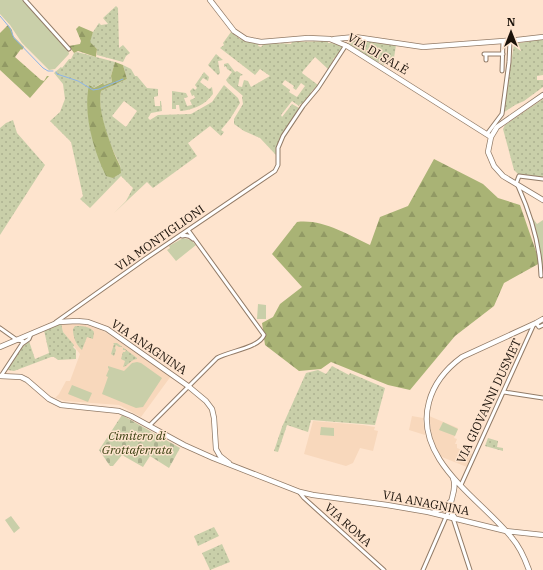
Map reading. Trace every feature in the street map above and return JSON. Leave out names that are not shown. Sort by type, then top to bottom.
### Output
[{"type":"main road","name":"VIA DI SALÈ","points":[[210,0],[234,31],[246,39],[259,42],[308,38],[332,39],[347,45],[489,135]]},
{"type":"main road","points":[[347,45],[346,41],[350,37]]},
{"type":"main road","points":[[332,39],[350,37],[422,47],[510,41],[543,37]]},
{"type":"main road","points":[[543,95],[489,135],[486,145],[486,154],[493,168],[503,176],[543,200]]},
{"type":"main road","points":[[528,568],[513,538],[444,467],[430,440],[426,410],[431,394],[444,373],[462,356],[535,324],[543,319]]},
{"type":"main road","name":"VIA ANAGNINA","points":[[0,347],[52,325],[67,321],[88,322],[106,329],[188,386],[206,401],[212,409],[214,418],[216,448],[220,456],[237,468]]},
{"type":"main road","name":"VIA ANAGNINA","points":[[0,376],[14,376],[27,380],[49,399],[61,405],[119,411],[212,458],[300,492],[428,512],[506,531],[543,535]]},
{"type":"main road","points":[[212,458],[218,458],[220,456]]},
{"type":"main road","points":[[452,476],[455,482],[455,491],[451,500],[450,508],[451,514],[455,518]]},
{"type":"main road","points":[[455,491],[463,487]]},
{"type":"main road","points":[[428,512],[439,511],[451,500]]},
{"type":"main road","points":[[495,528],[498,527],[499,524]]},
{"type":"street","points":[[25,0],[69,49]]},
{"type":"street","points":[[502,71],[503,41]]},
{"type":"street","points":[[489,135],[502,114],[510,62],[510,41]]},
{"type":"street","name":"VIA MONTIGLIONI","points":[[52,325],[64,315],[145,259],[275,171],[278,165],[278,148],[283,136],[347,45]]},
{"type":"street","points":[[486,60],[485,54],[503,54]]},
{"type":"street","points":[[502,62],[510,62]]},
{"type":"street","points":[[540,276],[538,250],[533,225],[517,184],[519,176],[543,179]]},
{"type":"street","points":[[149,426],[217,358],[224,354],[241,350],[259,342],[264,335],[188,230]]},
{"type":"street","points":[[180,236],[184,235],[196,241]]},
{"type":"street","points":[[64,315],[64,319],[67,321]]},
{"type":"street","points":[[535,324],[539,327],[543,325]]},
{"type":"street","name":"VIA GIOVANNI DUSMET","points":[[463,487],[535,324]]},
{"type":"street","points":[[0,328],[17,340],[21,340],[22,344]]},
{"type":"street","points":[[0,376],[22,344],[29,340],[29,335]]},
{"type":"street","points":[[504,392],[543,398]]},
{"type":"street","name":"VIA ROMA","points":[[300,492],[304,498],[384,570]]},
{"type":"street","points":[[422,570],[450,508]]},
{"type":"street","points":[[455,518],[470,570]]},
{"type":"shaded area","points":[[61,323],[83,324],[100,329],[171,376],[141,417],[119,405],[65,401],[55,398],[66,381],[70,381],[80,354],[63,332]]},
{"type":"shaded area","points":[[412,416],[423,418],[425,435],[409,430]]},
{"type":"shaded area","points":[[429,416],[458,428],[454,438],[457,439],[455,444],[457,444],[457,448],[472,454],[467,467],[442,457],[438,453],[432,436]]},
{"type":"shaded area","points":[[313,421],[375,427],[374,430],[378,431],[373,451],[360,448],[353,463],[346,466],[304,454]]},
{"type":"green space","points":[[0,0],[24,0],[68,49],[69,54],[55,69],[49,70],[22,43],[10,25],[0,14]]},
{"type":"green space","points":[[116,6],[118,8],[119,48],[123,45],[130,53],[126,56],[123,62],[97,55],[97,49],[89,42],[99,23],[101,25],[108,24],[103,18]]},
{"type":"green space","points":[[8,25],[12,30],[13,36],[24,47],[15,57],[41,80],[44,81],[47,76],[49,76],[30,98],[0,70],[0,33]]},
{"type":"green space","points":[[79,26],[93,32],[90,42],[97,49],[96,57],[78,51],[74,53],[69,46],[80,44],[81,41],[76,29]]},
{"type":"green space","points":[[231,32],[240,39],[259,44],[258,46],[261,47],[264,44],[291,44],[292,42],[328,41],[328,43],[344,46],[333,59],[334,60],[328,69],[315,57],[303,71],[302,73],[318,85],[311,92],[303,105],[300,104],[299,106],[292,101],[281,115],[282,117],[292,104],[299,108],[277,148],[276,155],[260,138],[244,131],[234,124],[234,119],[243,104],[243,96],[226,80],[232,72],[227,69],[226,66],[224,67],[224,64],[228,63],[235,72],[237,71],[243,75],[240,76],[238,86],[242,87],[244,80],[248,81],[251,87],[270,76],[260,69],[255,75],[220,48],[224,45],[223,43]],"holes":[[[285,80],[294,86],[293,88],[296,90],[301,83],[305,86],[297,97],[289,92],[290,90],[282,84]]]},
{"type":"green space","points":[[353,39],[396,45],[394,58],[383,65],[350,45],[348,43],[349,41]]},
{"type":"green space","points":[[543,39],[543,75],[537,76],[537,80],[543,80],[543,87],[524,101],[503,113],[514,44]]},
{"type":"green space","points":[[77,52],[115,62],[111,76],[112,82],[104,85],[102,83],[94,88],[90,128],[121,167],[105,130],[100,100],[101,91],[127,79],[123,65],[131,69],[135,76],[137,76],[147,88],[158,89],[158,96],[154,97],[155,106],[160,106],[161,101],[162,111],[151,113],[148,118],[150,120],[158,115],[191,114],[212,102],[224,85],[238,98],[240,103],[221,130],[224,132],[221,136],[210,126],[188,143],[197,156],[153,188],[147,182],[113,214],[126,201],[133,188],[121,176],[90,208],[80,199],[83,196],[71,142],[50,121],[60,112],[65,99],[63,84],[54,73],[61,67],[62,68],[69,59],[71,59],[74,53]],"holes":[[[124,101],[137,111],[126,127],[112,116]]]},
{"type":"green space","points":[[216,54],[223,60],[218,61],[220,73],[218,75],[208,65]]},
{"type":"green space","points":[[115,62],[123,65],[127,79],[101,91],[100,98],[100,106],[104,122],[121,170],[121,173],[113,178],[106,176],[93,143],[88,119],[87,96],[89,85],[94,88],[103,83],[104,85],[112,82],[111,76]]},
{"type":"green space","points":[[204,72],[209,77],[208,81],[203,78],[200,82],[209,89],[212,87],[213,94],[210,98],[202,104],[190,109],[180,111],[179,105],[176,105],[176,109],[172,109],[172,91],[186,93],[188,97],[184,98],[187,106],[192,105],[190,100],[195,98],[194,95],[192,96],[190,91],[193,88],[195,90],[197,88],[195,85]]},
{"type":"green space","points":[[543,99],[543,177],[518,174],[514,170],[503,129],[505,125]]},
{"type":"green space","points":[[13,120],[17,133],[45,165],[0,235],[0,128]]},
{"type":"green space","points":[[434,159],[483,184],[498,198],[520,205],[540,263],[504,283],[494,306],[455,336],[410,390],[388,385],[331,362],[321,369],[299,371],[265,345],[262,323],[273,317],[280,304],[302,287],[272,254],[297,222],[325,225],[370,245],[380,217],[408,206]]},
{"type":"green space","points":[[531,216],[537,224],[543,220],[543,271],[534,225]]},
{"type":"green space","points":[[183,238],[191,240],[196,245],[176,261],[167,250],[170,248],[169,246]]},
{"type":"green space","points":[[258,304],[266,305],[266,319],[257,319]]},
{"type":"green space","points":[[61,323],[63,332],[74,345],[73,347],[76,350],[76,359],[58,360],[51,357],[14,371],[8,370],[21,348],[29,341],[35,359],[49,353],[44,330]]},
{"type":"green space","points":[[75,326],[88,327],[94,332],[93,339],[87,337],[82,350],[74,338],[73,329]]},
{"type":"green space","points":[[113,343],[117,343],[122,347],[116,345],[114,356],[111,354]]},
{"type":"green space","points":[[126,350],[137,358],[123,367],[125,361],[121,359],[123,352]]},
{"type":"green space","points":[[132,363],[141,363],[162,378],[143,407],[136,408],[102,394],[108,377],[106,376],[109,369],[108,366],[124,371]]},
{"type":"green space","points":[[332,366],[349,375],[350,373],[385,388],[375,425],[311,420],[308,432],[287,425],[278,452],[274,451],[282,427],[306,373],[318,370],[326,374]]},
{"type":"green space","points":[[72,385],[92,393],[88,402],[68,394]]},
{"type":"green space","name":"Cimitero di Grottaferrata","points":[[122,415],[180,448],[169,468],[150,456],[143,467],[122,455],[113,466],[110,466],[99,450]]},
{"type":"green space","points":[[443,422],[458,429],[455,436],[439,430]]},
{"type":"green space","points":[[321,427],[334,428],[334,436],[320,435]]},
{"type":"green space","points":[[488,438],[498,441],[497,447],[503,448],[503,451],[485,446]]},
{"type":"green space","points":[[11,516],[20,528],[14,533],[5,520]]},
{"type":"green space","points":[[214,527],[219,536],[198,546],[194,536]]},
{"type":"green space","points":[[222,544],[230,562],[210,570],[202,553]]},
{"type":"waterway","points":[[0,16],[10,28],[14,38],[43,68],[48,71],[53,71]]},
{"type":"waterway","points":[[56,72],[57,74],[78,81],[93,90],[123,79]]}]
